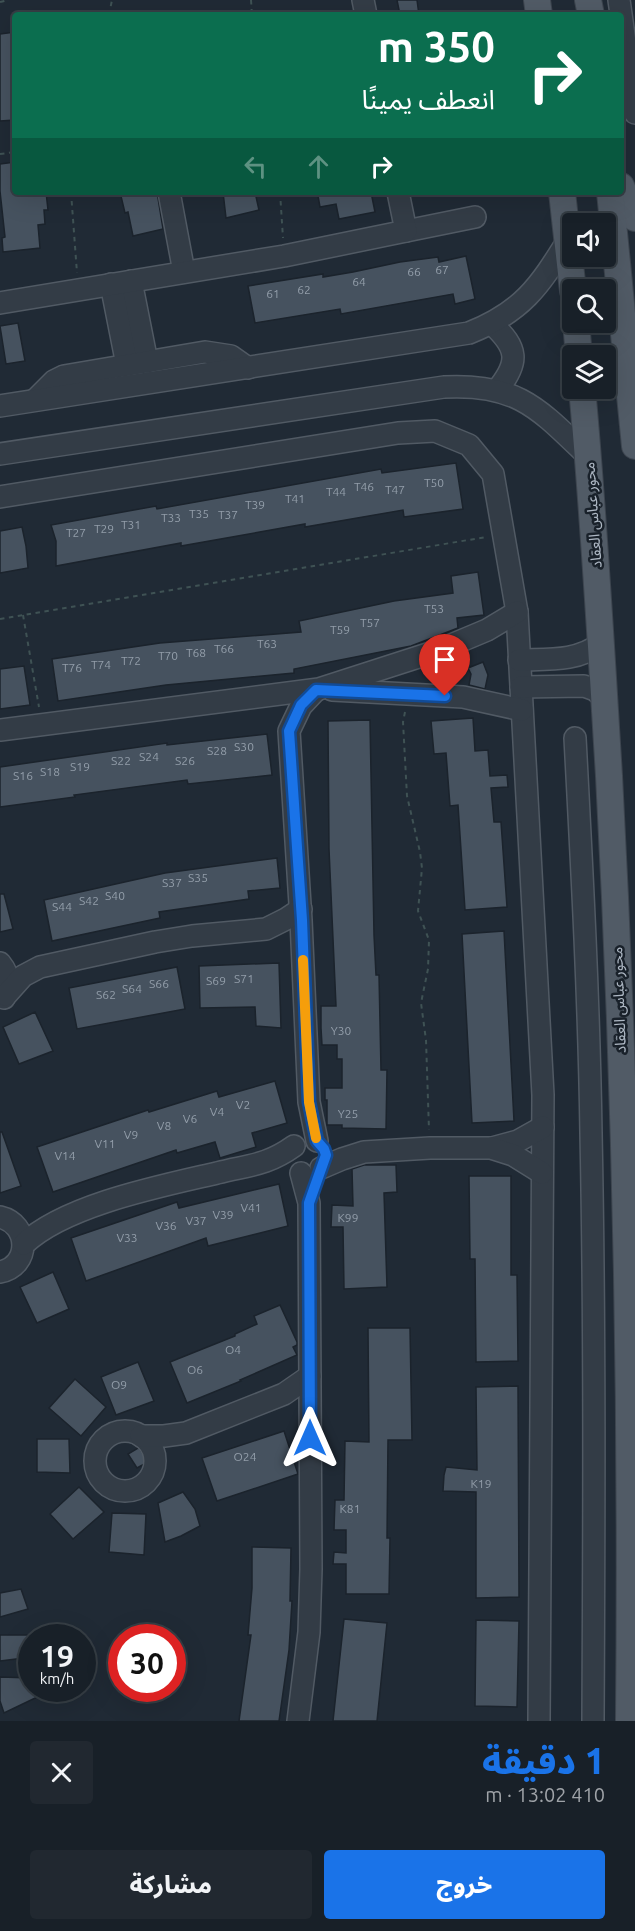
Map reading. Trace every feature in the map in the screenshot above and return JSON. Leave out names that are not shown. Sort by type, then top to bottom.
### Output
[{"type":"main road","points":[[624,193],[635,218]]},
{"type":"main road","points":[[562,195],[565,213]]},
{"type":"main road","points":[[610,195],[635,446]]},
{"type":"main road","name":"محور عباس العقاد","points":[[583,399],[602,643],[617,936],[631,1526],[629,1721]]},
{"type":"street","points":[[624,30],[635,113]]},
{"type":"street","points":[[170,195],[184,272]]},
{"type":"street","points":[[399,195],[406,231]]},
{"type":"street","points":[[0,303],[284,256],[475,217]]},
{"type":"street","points":[[0,406],[469,333],[492,324],[514,310],[532,293],[562,249]]},
{"type":"street","points":[[121,283],[137,363]]},
{"type":"street","points":[[492,324],[511,345],[514,357],[512,370],[497,390]]},
{"type":"street","points":[[35,400],[54,381],[63,376],[205,352],[218,352],[231,356],[248,368]]},
{"type":"street","points":[[0,454],[444,387],[471,386],[497,390],[526,402],[544,414],[588,456]]},
{"type":"street","points":[[0,497],[398,433],[435,430],[469,445],[493,474],[517,612],[543,1095],[539,1721]]},
{"type":"street","points":[[289,731],[301,705],[317,690],[446,648],[488,630],[517,612]]},
{"type":"street","points":[[519,660],[578,656],[602,643]]},
{"type":"street","points":[[521,687],[584,686],[595,690],[604,698]]},
{"type":"street","points":[[0,730],[317,690],[463,697],[522,710]]},
{"type":"street","points":[[259,697],[279,715],[289,731],[301,909],[309,1102],[307,1143],[291,1160],[310,1171]]},
{"type":"street","points":[[575,738],[591,1132],[593,1721]]},
{"type":"street","points":[[3,999],[23,976],[40,967],[155,942],[266,929],[301,909]]},
{"type":"street","points":[[266,929],[303,948]]},
{"type":"street","points":[[0,962],[40,967]]},
{"type":"street","points":[[0,962],[8,977],[3,999]]},
{"type":"street","points":[[24,1244],[55,1222],[96,1206],[148,1190],[265,1163],[307,1143],[364,1152],[430,1148],[491,1148],[518,1141],[543,1126]]},
{"type":"street","points":[[298,1721],[309,1611],[310,1171],[326,1155],[307,1143]]},
{"type":"street","points":[[491,1148],[513,1155],[542,1173]]},
{"type":"street","points":[[265,1163],[310,1171],[364,1152]]},
{"type":"street","points":[[6,1219],[55,1222]]},
{"type":"street","points":[[0,1272],[13,1267],[19,1260],[24,1244],[18,1227],[6,1219]]},
{"type":"street","points":[[141,1436],[186,1433],[274,1398],[293,1389],[310,1376]]},
{"type":"street","points":[[274,1398],[294,1404],[310,1416]]},
{"type":"street","points":[[154,1465],[151,1446],[141,1436],[129,1431],[119,1431],[103,1440],[95,1457],[99,1475],[112,1487],[130,1490],[146,1481],[154,1465],[186,1433]]},
{"type":"path","points":[[0,2],[8,0]]},
{"type":"path","points":[[71,195],[78,290]]},
{"type":"path","points":[[280,195],[284,256]]},
{"type":"path","points":[[0,619],[503,534]]},
{"type":"path","points":[[23,615],[42,724]]},
{"type":"path","points":[[408,695],[403,722],[407,796],[422,868],[418,911],[429,940],[428,969],[421,1007],[426,1040],[430,1148]]},
{"type":"building","points":[[397,0],[417,0],[419,12],[399,12]]},
{"type":"building","points":[[12,32],[12,120],[0,121],[0,34]]},
{"type":"building","points":[[12,162],[12,195],[46,195],[48,210],[44,210],[45,224],[38,225],[40,248],[3,252],[2,238],[5,237],[0,191],[0,164]]},
{"type":"building","points":[[121,195],[157,195],[163,229],[133,236],[128,212],[125,213]]},
{"type":"building","points":[[223,195],[256,195],[259,210],[226,218]]},
{"type":"building","points":[[372,195],[375,212],[339,219],[336,204],[320,207],[318,196]]},
{"type":"building","points":[[466,256],[475,299],[455,304],[453,294],[341,314],[340,309],[255,323],[248,286],[323,274],[323,277],[400,262],[438,257],[439,262]]},
{"type":"building","points":[[18,323],[25,361],[6,364],[0,326]]},
{"type":"building","points":[[456,463],[463,509],[404,517],[403,510],[305,527],[305,524],[181,546],[181,543],[56,566],[56,541],[51,525],[156,506],[157,509],[381,469],[382,473]]},
{"type":"building","points":[[22,527],[28,568],[0,573],[0,531]]},
{"type":"building","points":[[478,572],[484,615],[457,618],[458,628],[411,646],[294,669],[294,673],[166,685],[58,701],[52,659],[160,643],[301,632],[299,621],[394,601],[453,593],[451,576]]},
{"type":"building","points":[[483,662],[488,675],[485,689],[469,685],[471,674],[468,668]]},
{"type":"building","points":[[24,666],[30,705],[0,709],[0,669]]},
{"type":"building","points":[[473,718],[475,751],[488,750],[490,776],[507,775],[508,787],[491,788],[494,822],[501,822],[507,907],[465,910],[458,805],[450,806],[446,753],[434,754],[431,721]]},
{"type":"building","points":[[370,720],[374,935],[376,975],[379,975],[381,1070],[387,1070],[386,1129],[342,1128],[342,1125],[327,1125],[325,1088],[342,1088],[342,1059],[337,1059],[337,1045],[322,1045],[321,1028],[321,1006],[336,1006],[329,849],[328,721]]},
{"type":"building","points":[[267,734],[272,775],[188,784],[187,780],[0,807],[0,767],[167,743],[167,745]]},
{"type":"building","points":[[277,858],[280,888],[248,891],[249,899],[159,912],[160,918],[52,941],[44,900],[165,873]]},
{"type":"building","points":[[0,894],[4,894],[13,929],[0,932]]},
{"type":"building","points":[[504,931],[514,1121],[472,1123],[462,934]]},
{"type":"building","points":[[279,963],[281,1028],[256,1026],[255,1007],[200,1008],[199,966]]},
{"type":"building","points":[[177,967],[185,1009],[77,1029],[69,988]]},
{"type":"building","points":[[35,1012],[53,1051],[19,1064],[3,1027]]},
{"type":"building","points":[[275,1081],[287,1123],[252,1133],[256,1147],[220,1158],[215,1142],[177,1153],[176,1150],[53,1192],[37,1147],[148,1110],[149,1112],[217,1091],[219,1097]]},
{"type":"building","points":[[0,1132],[2,1132],[21,1186],[0,1193]]},
{"type":"building","points":[[364,1165],[396,1165],[397,1192],[384,1193],[387,1287],[344,1289],[343,1227],[331,1227],[332,1205],[353,1206],[352,1169]]},
{"type":"building","points":[[469,1176],[511,1176],[511,1275],[517,1275],[518,1361],[476,1362],[475,1259],[470,1259]]},
{"type":"building","points":[[279,1184],[288,1226],[208,1246],[206,1238],[86,1281],[71,1238],[177,1202],[179,1208]]},
{"type":"building","points":[[53,1272],[69,1309],[37,1323],[20,1287]]},
{"type":"building","points":[[280,1305],[297,1342],[297,1345],[293,1347],[297,1355],[187,1403],[170,1362],[235,1336],[257,1324],[254,1316]]},
{"type":"building","points":[[368,1328],[410,1328],[412,1440],[388,1440],[389,1594],[346,1594],[346,1564],[333,1564],[334,1552],[346,1553],[346,1530],[334,1530],[335,1500],[344,1500],[345,1441],[369,1442]]},
{"type":"building","points":[[138,1362],[154,1401],[116,1415],[101,1377]]},
{"type":"building","points":[[75,1379],[106,1407],[81,1436],[49,1408]]},
{"type":"building","points":[[518,1386],[519,1597],[476,1598],[476,1492],[443,1491],[444,1475],[446,1467],[477,1470],[476,1387]]},
{"type":"building","points":[[284,1431],[298,1474],[217,1501],[202,1458]]},
{"type":"building","points":[[37,1439],[69,1439],[70,1473],[37,1472]]},
{"type":"building","points":[[138,1448],[148,1462],[137,1468],[128,1454]]},
{"type":"building","points":[[79,1487],[104,1512],[73,1539],[50,1514]]},
{"type":"building","points":[[183,1492],[195,1509],[200,1526],[165,1542],[158,1503]]},
{"type":"building","points":[[112,1513],[146,1514],[144,1555],[109,1552]]},
{"type":"building","points":[[252,1547],[291,1548],[290,1601],[292,1601],[289,1650],[279,1721],[239,1721],[251,1635],[248,1635],[252,1588]]},
{"type":"building","points":[[21,1589],[28,1609],[0,1617],[0,1593]]},
{"type":"building","points":[[344,1619],[387,1623],[377,1721],[333,1721]]},
{"type":"building","points":[[476,1620],[519,1621],[517,1707],[475,1706]]},
{"type":"building","points":[[0,1635],[18,1635],[18,1659],[0,1661]]},
{"type":"building","points":[[0,1677],[18,1678],[18,1702],[27,1702],[4,1713],[0,1701]]},
{"type":"slow traffic","points":[[303,960],[309,1102],[316,1138]]},
{"type":"route","points":[[310,1438],[309,1203],[326,1155],[317,1141],[309,1102],[302,920],[289,731],[301,705],[319,689],[445,696]]}]
